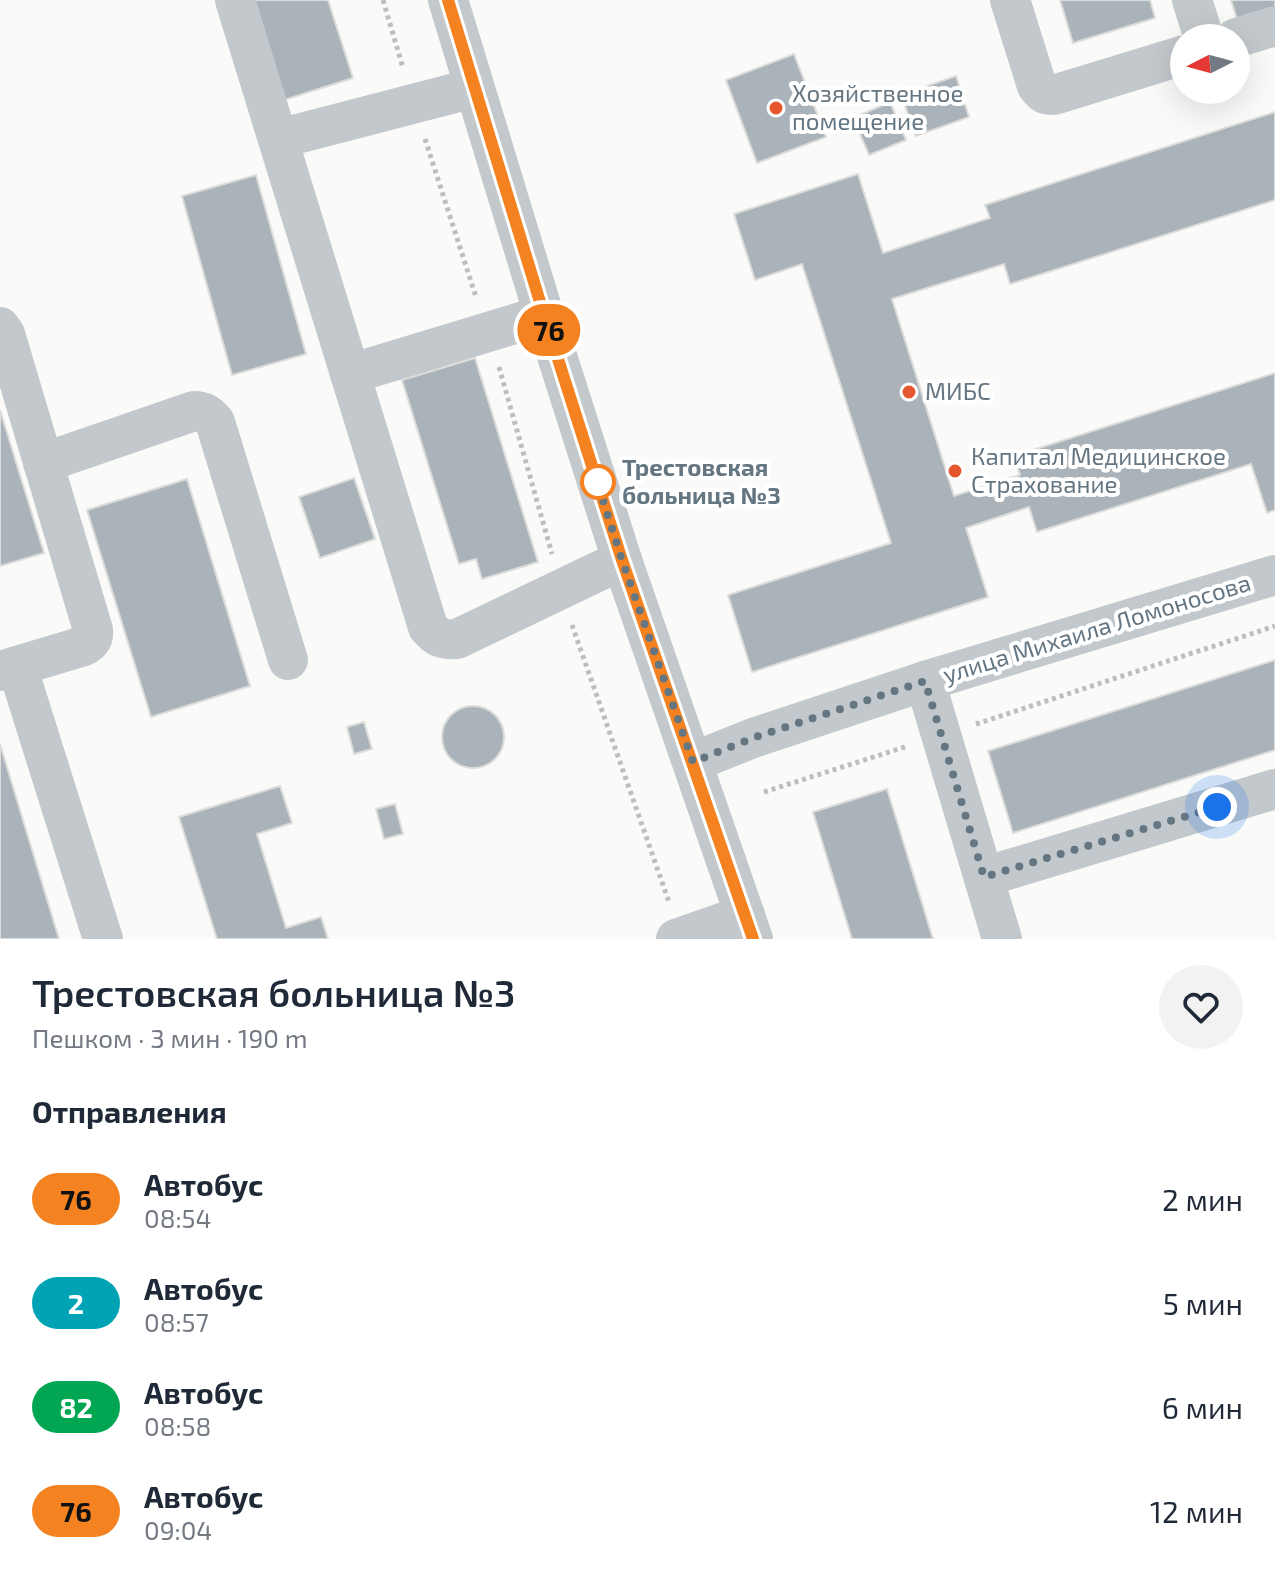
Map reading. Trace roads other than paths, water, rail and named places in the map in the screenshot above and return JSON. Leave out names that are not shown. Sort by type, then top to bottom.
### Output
[{"type":"street","points":[[235,0],[428,627],[435,636],[445,640],[457,639],[622,560]]},
{"type":"street","points":[[448,0],[622,560],[749,927],[679,938]]},
{"type":"street","points":[[1010,0],[1037,86],[1044,94],[1050,96],[1170,59]]},
{"type":"street","points":[[1192,0],[1200,24]]},
{"type":"street","points":[[1250,34],[1275,26]]},
{"type":"street","points":[[278,139],[474,88]]},
{"type":"street","points":[[350,374],[544,315]]},
{"type":"street","points":[[0,327],[5,334],[94,637],[84,646],[8,668],[103,939]]},
{"type":"street","points":[[43,463],[194,411],[210,416],[215,422],[288,660]]},
{"type":"street","name":"улица Михаила Ломоносова","points":[[693,762],[753,738],[925,681],[1275,575]]},
{"type":"street","points":[[925,681],[1002,939]]},
{"type":"street","points":[[984,877],[1275,789]]},
{"type":"place","name":"Хозяйственное помещение","points":[[776,108]]},
{"type":"place","name":"МИБС","points":[[909,392]]},
{"type":"place","name":"Капитал Медицинское Страхование","points":[[955,471]]},
{"type":"place","name":"Трестовская больница №3","points":[[598,482]]}]
